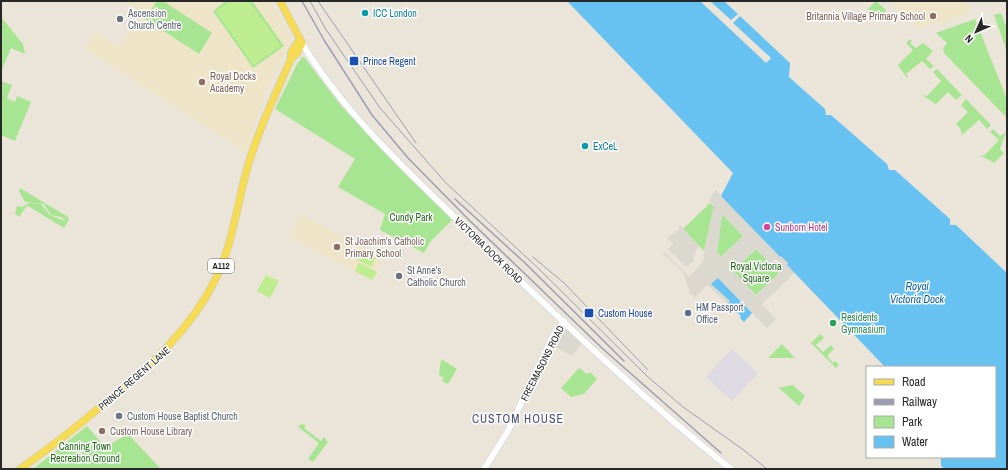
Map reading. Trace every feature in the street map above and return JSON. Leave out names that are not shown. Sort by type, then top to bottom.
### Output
[{"type":"main road","name":"VICTORIA DOCK ROAD","points":[[280,1],[302,43]]},
{"type":"main road","name":"PRINCE REGENT LANE","points":[[20,469],[70,433],[157,359],[175,341],[197,310],[220,269],[232,233],[246,171],[256,140],[291,59],[297,53],[302,43]]},
{"type":"street","name":"VICTORIA DOCK ROAD","points":[[302,43],[335,92],[451,213],[564,321],[652,402],[731,469]]},
{"type":"street","name":"FREEMASONS ROAD","points":[[484,469],[508,431],[553,336],[564,321]]},
{"type":"shaded area","name":"Royal Docks Academy","points":[[124,1],[270,1],[291,38],[265,94],[246,153],[84,49],[95,31],[118,47],[141,13]]},
{"type":"shaded area","name":"Britannia Village Primary School","points":[[889,1],[966,1],[971,12],[941,24],[939,21],[920,29]]},
{"type":"shaded area","name":"Royal Victoria Square","points":[[716,190],[779,257],[781,256],[788,263],[787,265],[795,273],[762,304],[776,319],[767,328],[718,278],[730,302],[728,304],[707,285],[695,298],[690,293],[683,272],[662,254],[665,252],[689,277],[703,262],[714,207],[710,201],[708,201]],"holes":[[[722,214],[743,236],[721,257],[717,252]],[[756,249],[779,273],[756,295],[733,271]]]},
{"type":"shaded area","name":"St Joachim's Catholic Primary School","points":[[300,214],[385,257],[372,280],[289,237]]},
{"type":"shaded area","points":[[680,225],[699,246],[695,252],[694,261],[686,267],[668,249],[673,243],[667,238],[678,230]]},
{"type":"shaded area","points":[[564,326],[583,342],[572,356],[552,345],[557,334]]},
{"type":"shaded area","points":[[732,349],[758,373],[732,401],[706,377]]},
{"type":"green space","points":[[157,1],[163,1],[212,33],[199,54],[145,19]]},
{"type":"green space","points":[[226,1],[252,1],[284,46],[253,68],[213,11]]},
{"type":"green space","points":[[230,1],[249,1],[281,46],[253,65],[216,11]]},
{"type":"green space","points":[[876,1],[886,10],[879,20],[868,9]]},
{"type":"green space","points":[[1001,13],[1005,24],[1007,24],[1006,49],[994,15]]},
{"type":"green space","points":[[1,17],[23,44],[25,54],[11,48],[1,72]]},
{"type":"green space","points":[[975,19],[1007,99],[1007,118],[944,53],[943,48],[947,43],[936,33]]},
{"type":"green space","points":[[910,39],[912,41],[910,43],[916,48],[923,43],[933,51],[926,59],[934,66],[930,69],[922,61],[906,74],[908,76],[907,78],[898,65],[913,50],[906,43]]},
{"type":"green space","name":"Cundy Park","points":[[302,57],[304,57],[342,107],[452,220],[431,241],[424,253],[380,230],[385,214],[338,187],[355,159],[275,109]]},
{"type":"green space","points":[[937,69],[962,95],[956,100],[948,92],[936,104],[922,95],[927,96],[941,81],[933,72]]},
{"type":"green space","points":[[1,81],[12,85],[7,98],[15,102],[17,96],[31,102],[15,141],[1,135]]},
{"type":"green space","points":[[966,99],[991,125],[987,129],[979,120],[962,135],[960,128],[956,124],[968,112],[961,105]]},
{"type":"green space","points":[[993,129],[1000,136],[1006,132],[1000,149],[1004,153],[994,163],[980,155],[984,156],[999,140],[990,132]]},
{"type":"green space","points":[[20,188],[68,217],[69,219],[64,228],[28,206],[19,217],[15,214],[17,206],[22,207],[29,203],[41,204],[50,215],[65,221],[61,217],[51,215],[44,204],[25,202],[19,191]]},
{"type":"green space","points":[[710,203],[714,207],[704,251],[683,229]]},
{"type":"green space","points":[[722,214],[743,236],[721,257],[717,252]]},
{"type":"green space","name":"Royal Victoria Square","points":[[756,249],[779,273],[756,295],[733,271]]},
{"type":"green space","points":[[360,250],[376,258],[371,267],[356,259]]},
{"type":"green space","points":[[359,263],[377,272],[372,280],[355,271]]},
{"type":"green space","points":[[266,275],[279,281],[270,298],[257,291]]},
{"type":"green space","points":[[820,334],[824,338],[816,345],[823,352],[831,345],[834,349],[827,356],[833,363],[835,361],[839,365],[836,368],[811,343]]},
{"type":"green space","points":[[782,344],[795,358],[768,358]]},
{"type":"green space","points":[[441,359],[457,369],[448,384],[442,381],[444,378],[439,375]]},
{"type":"green space","points":[[579,368],[587,374],[590,372],[597,379],[584,394],[571,397],[561,388]]},
{"type":"green space","points":[[793,385],[805,396],[799,406],[779,388]]},
{"type":"green space","points":[[301,424],[306,425],[304,428],[321,441],[324,437],[328,442],[313,462],[308,459],[319,443],[298,427]]},
{"type":"green space","name":"Canning Town Recreation Ground","points":[[87,426],[105,447],[128,434],[161,469],[33,469]]},
{"type":"water","name":"Royal Victoria Dock","points":[[567,1],[724,1],[790,63],[789,77],[825,109],[826,115],[831,115],[887,164],[889,170],[895,170],[950,219],[950,225],[956,225],[1007,273],[1007,469],[945,469],[941,466],[941,458],[996,458],[996,366],[884,366],[787,265],[788,263],[781,256],[780,257],[721,196],[733,173]]},
{"type":"water","points":[[718,278],[752,313],[744,322],[740,318],[741,316],[728,304],[730,301],[711,284]]},
{"type":"pier","points":[[700,1],[710,1],[731,20],[738,14],[740,16],[733,23],[771,58],[766,63]]},
{"type":"tram line","points":[[310,1],[325,28],[380,108],[446,183],[538,268],[648,377],[683,407],[745,451],[767,469]]},
{"type":"tram line","points":[[318,1],[416,143]]},
{"type":"tram line","points":[[533,257],[564,283],[648,370]]},
{"type":"railway","points":[[302,1],[324,40],[372,115],[408,158],[470,221],[603,349],[721,453]]},
{"type":"railway","points":[[455,199],[524,262],[624,361]]},
{"type":"place","name":"ICC London","points":[[365,13]]},
{"type":"place","name":"Britannia Village Primary School","points":[[933,16]]},
{"type":"place","name":"Ascension Church Centre","points":[[120,19]]},
{"type":"place","name":"Prince Regent","points":[[354,61]]},
{"type":"place","name":"Royal Docks Academy","points":[[202,82]]},
{"type":"place","name":"ExCeL","points":[[585,146]]},
{"type":"place","name":"Sunborn Hotel","points":[[767,227]]},
{"type":"place","name":"St Joachim's Catholic Primary School","points":[[337,247]]},
{"type":"place","name":"St Anne's Catholic Church","points":[[399,276]]},
{"type":"place","name":"Custom House","points":[[589,313]]},
{"type":"place","name":"HM Passport Office","points":[[688,313]]},
{"type":"place","name":"Residents Gymnasium","points":[[833,323]]},
{"type":"place","name":"Custom House Baptist Church","points":[[119,416]]},
{"type":"place","name":"Custom House Library","points":[[102,431]]},
{"type":"district","name":"CUSTOM HOUSE","points":[[518,419]]}]
